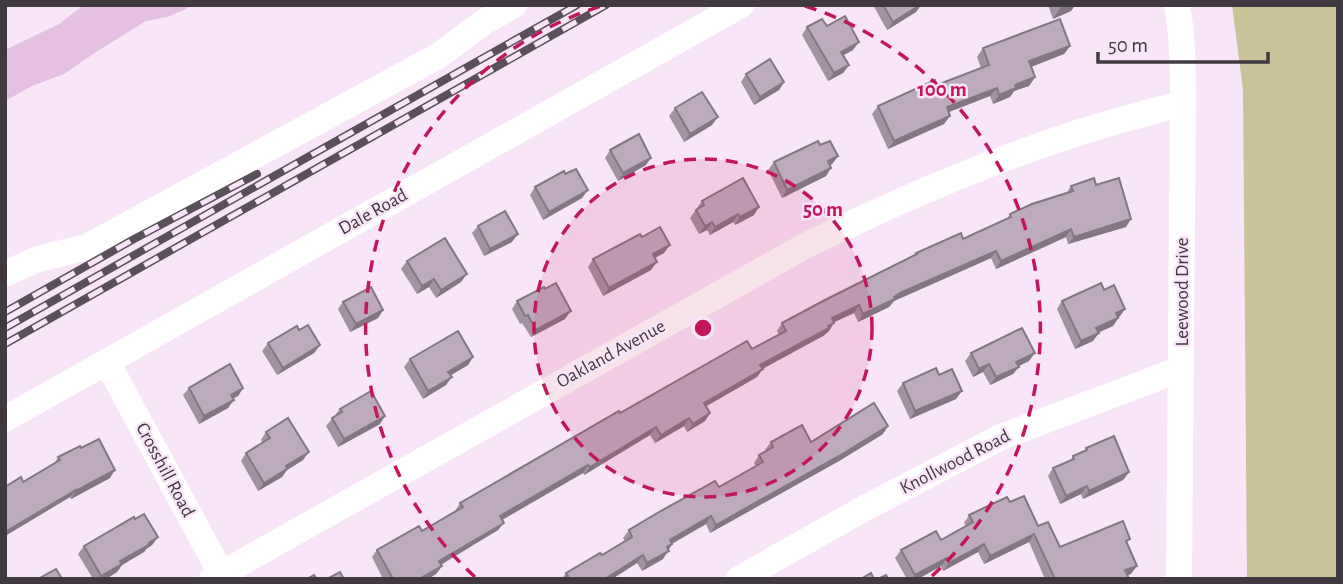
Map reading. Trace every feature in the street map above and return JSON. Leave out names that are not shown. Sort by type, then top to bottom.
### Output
[{"type":"street","points":[[7,273],[38,259],[87,247],[438,56],[484,22],[514,5]]},
{"type":"street","name":"Dale Road","points":[[5,419],[741,5]]},
{"type":"street","name":"Leewood Drive","points":[[1177,5],[1181,27],[1183,104],[1180,579]]},
{"type":"street","name":"Oakland Avenue","points":[[219,577],[804,246],[886,207],[1018,153],[1102,124],[1183,104]]},
{"type":"street","name":"Crosshill Road","points":[[107,362],[219,577]]},
{"type":"street","name":"Knollwood Road","points":[[739,579],[865,508],[1001,437],[1181,369]]},
{"type":"shaded area","points":[[84,5],[191,5],[167,17],[146,21],[64,74],[32,86],[5,101],[5,50],[59,24]]},
{"type":"shaded area","points":[[1232,5],[1338,5],[1338,579],[1247,579],[1243,90]]},
{"type":"building","points":[[883,5],[920,5],[893,22]]},
{"type":"building","points":[[845,16],[859,42],[841,52],[849,65],[834,73],[807,27],[822,19],[827,26]]},
{"type":"building","points":[[1060,19],[1070,46],[1029,61],[1035,77],[999,95],[997,88],[947,107],[950,116],[894,141],[878,106],[935,80],[937,85],[989,65],[983,48]]},
{"type":"building","points":[[770,59],[784,82],[760,97],[746,74]]},
{"type":"building","points":[[702,92],[718,117],[690,134],[675,108]]},
{"type":"building","points":[[639,134],[651,158],[623,173],[610,150]]},
{"type":"building","points":[[818,141],[820,145],[830,141],[838,156],[828,161],[831,168],[787,190],[774,162]]},
{"type":"building","points":[[576,169],[588,190],[549,212],[535,187],[564,171],[565,174]]},
{"type":"building","points":[[743,178],[759,207],[740,217],[738,214],[715,227],[712,222],[705,226],[696,210],[704,205],[702,201]]},
{"type":"building","points":[[1094,178],[1096,185],[1119,178],[1131,219],[1074,237],[1071,229],[1001,261],[996,251],[900,293],[895,299],[863,314],[859,305],[832,318],[834,323],[828,326],[829,328],[760,365],[763,369],[704,403],[710,413],[693,424],[689,418],[661,435],[656,427],[590,467],[588,465],[500,516],[504,523],[439,561],[442,566],[419,579],[393,579],[377,550],[419,526],[422,531],[463,507],[460,503],[747,341],[752,349],[786,331],[782,323],[825,300],[916,253],[961,233],[963,239],[1032,204],[1073,191],[1071,186]]},
{"type":"building","points":[[505,211],[518,234],[490,249],[478,226]]},
{"type":"building","points":[[660,227],[670,245],[653,254],[657,262],[609,288],[593,259],[640,234],[642,237]]},
{"type":"building","points":[[445,238],[467,274],[441,290],[434,279],[422,286],[407,261]]},
{"type":"building","points":[[556,283],[571,311],[536,330],[517,301]]},
{"type":"building","points":[[1101,283],[1104,290],[1114,285],[1125,309],[1116,313],[1118,318],[1096,328],[1099,333],[1081,341],[1062,301]]},
{"type":"building","points":[[371,287],[383,310],[356,324],[343,302]]},
{"type":"building","points":[[308,325],[320,345],[283,368],[268,343],[297,326],[299,330]]},
{"type":"building","points":[[1022,328],[1035,353],[1016,362],[1019,367],[996,377],[989,364],[979,369],[971,353]]},
{"type":"building","points":[[458,331],[473,357],[448,372],[452,377],[428,391],[410,359]]},
{"type":"building","points":[[230,364],[243,388],[231,395],[234,400],[204,416],[189,388]]},
{"type":"building","points":[[936,368],[939,375],[952,369],[962,391],[915,411],[903,383]]},
{"type":"building","points":[[371,391],[385,416],[344,439],[332,418],[342,412],[340,409]]},
{"type":"building","points":[[874,403],[888,426],[844,453],[716,525],[711,516],[670,540],[672,544],[667,547],[669,551],[647,563],[643,555],[605,579],[564,579],[568,576],[566,573],[632,537],[629,530],[659,512],[715,481],[719,487],[763,462],[759,455],[773,447],[771,442],[802,425],[811,442]]},
{"type":"building","points":[[288,418],[309,452],[264,483],[246,453],[270,438],[266,432]]},
{"type":"building","points":[[1114,436],[1129,472],[1089,491],[1087,486],[1066,496],[1053,468],[1074,459],[1073,456],[1087,450],[1086,448]]},
{"type":"building","points":[[99,439],[115,470],[5,532],[5,487],[21,477],[23,482],[60,460],[58,457]]},
{"type":"building","points":[[1024,496],[1038,526],[1048,522],[1060,547],[1123,521],[1130,539],[1126,541],[1137,566],[1125,570],[1129,579],[1055,579],[1034,534],[990,556],[984,544],[949,563],[947,558],[915,575],[901,550],[936,531],[941,540],[973,522],[969,515],[1007,497],[1010,502]]},
{"type":"building","points":[[144,514],[158,537],[101,576],[84,546]]},
{"type":"building","points":[[56,569],[62,579],[38,579]]},
{"type":"building","points":[[340,572],[344,579],[327,579]]},
{"type":"building","points":[[871,573],[874,579],[861,579]]},
{"type":"railway","points":[[5,328],[577,5]]},
{"type":"railway","points":[[5,344],[606,5]]},
{"type":"railway","points":[[5,312],[257,174]]}]
